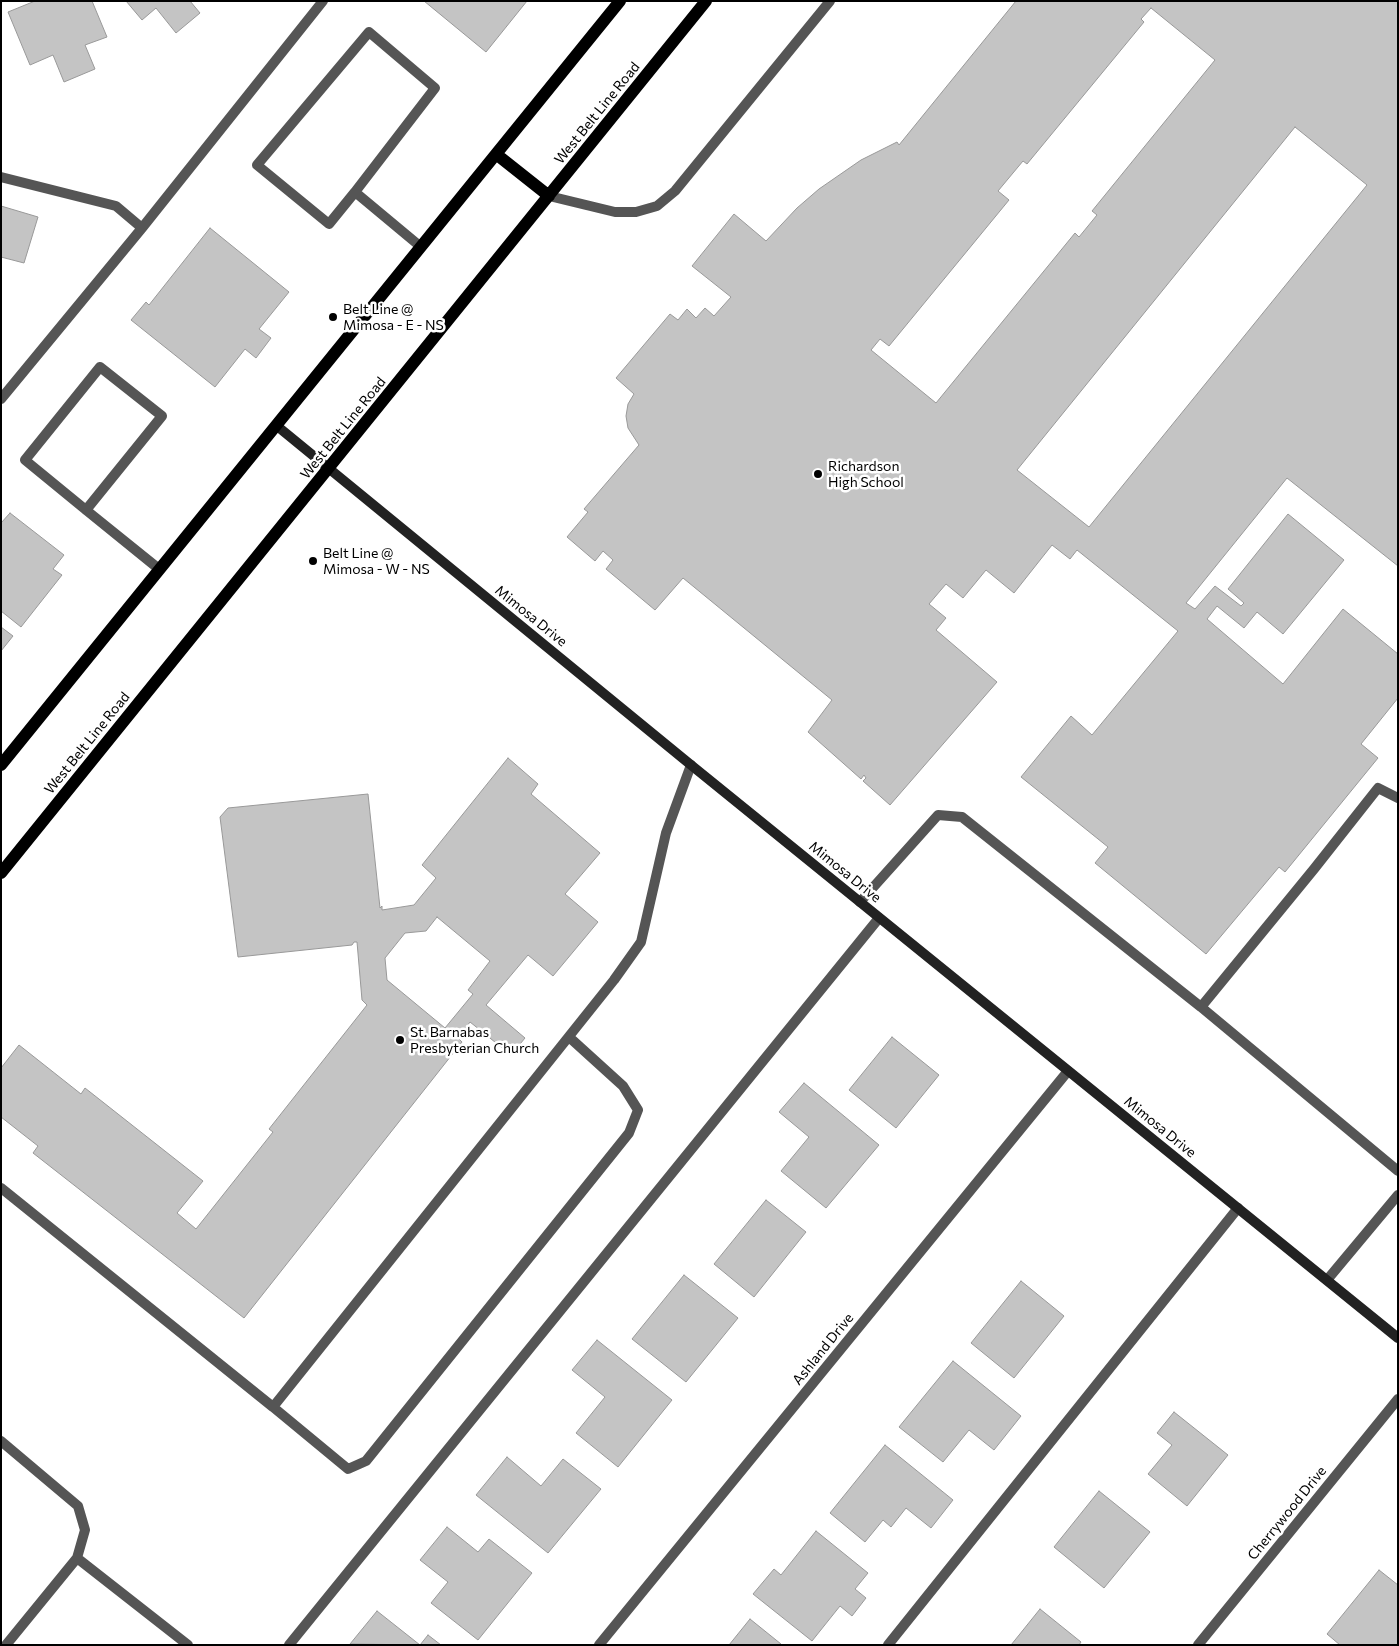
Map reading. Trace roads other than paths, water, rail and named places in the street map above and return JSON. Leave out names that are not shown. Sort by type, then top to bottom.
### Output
[{"type":"main road","points":[[1,765],[620,1]]},
{"type":"main road","name":"West Belt Line Road","points":[[1,872],[330,468],[706,1]]},
{"type":"main road","points":[[496,154],[549,196]]},
{"type":"street","points":[[1,399],[142,228],[322,1]]},
{"type":"street","points":[[549,196],[615,212],[636,212],[657,206],[675,191],[830,1]]},
{"type":"street","points":[[368,32],[435,88],[355,192],[328,224],[257,165],[368,32]]},
{"type":"street","points":[[1,178],[116,206],[142,228]]},
{"type":"street","points":[[355,192],[421,246]]},
{"type":"street","points":[[86,510],[162,416],[100,367],[25,460],[86,510],[159,568]]},
{"type":"street","name":"Mimosa Drive","points":[[277,426],[879,918],[1398,1338]]},
{"type":"street","points":[[273,1407],[569,1037],[641,942],[666,833],[691,765]]},
{"type":"street","points":[[1201,1007],[1314,870],[1378,788],[1398,798]]},
{"type":"street","points":[[860,902],[938,815],[962,817],[1201,1007],[1398,1171]]},
{"type":"street","points":[[289,1645],[879,918]]},
{"type":"street","points":[[1,1188],[348,1469],[366,1461],[629,1133],[638,1110],[623,1086],[569,1037]]},
{"type":"street","name":"Ashland Drive","points":[[599,1645],[1068,1071]]},
{"type":"street","points":[[1327,1280],[1398,1196]]},
{"type":"street","points":[[888,1645],[1238,1208]]},
{"type":"street","name":"Cherrywood Drive","points":[[1198,1645],[1398,1399]]},
{"type":"street","points":[[1,1441],[78,1506],[84,1530],[77,1558],[6,1645]]},
{"type":"street","points":[[77,1558],[188,1645]]},
{"type":"place","name":"Belt Line @ Mimosa - E - NS","points":[[333,317]]},
{"type":"place","name":"Richardson High School","points":[[818,474]]},
{"type":"place","name":"Belt Line @ Mimosa - W - NS","points":[[313,561]]},
{"type":"place","name":"St. Barnabas Presbyterian Church","points":[[400,1040]]}]
